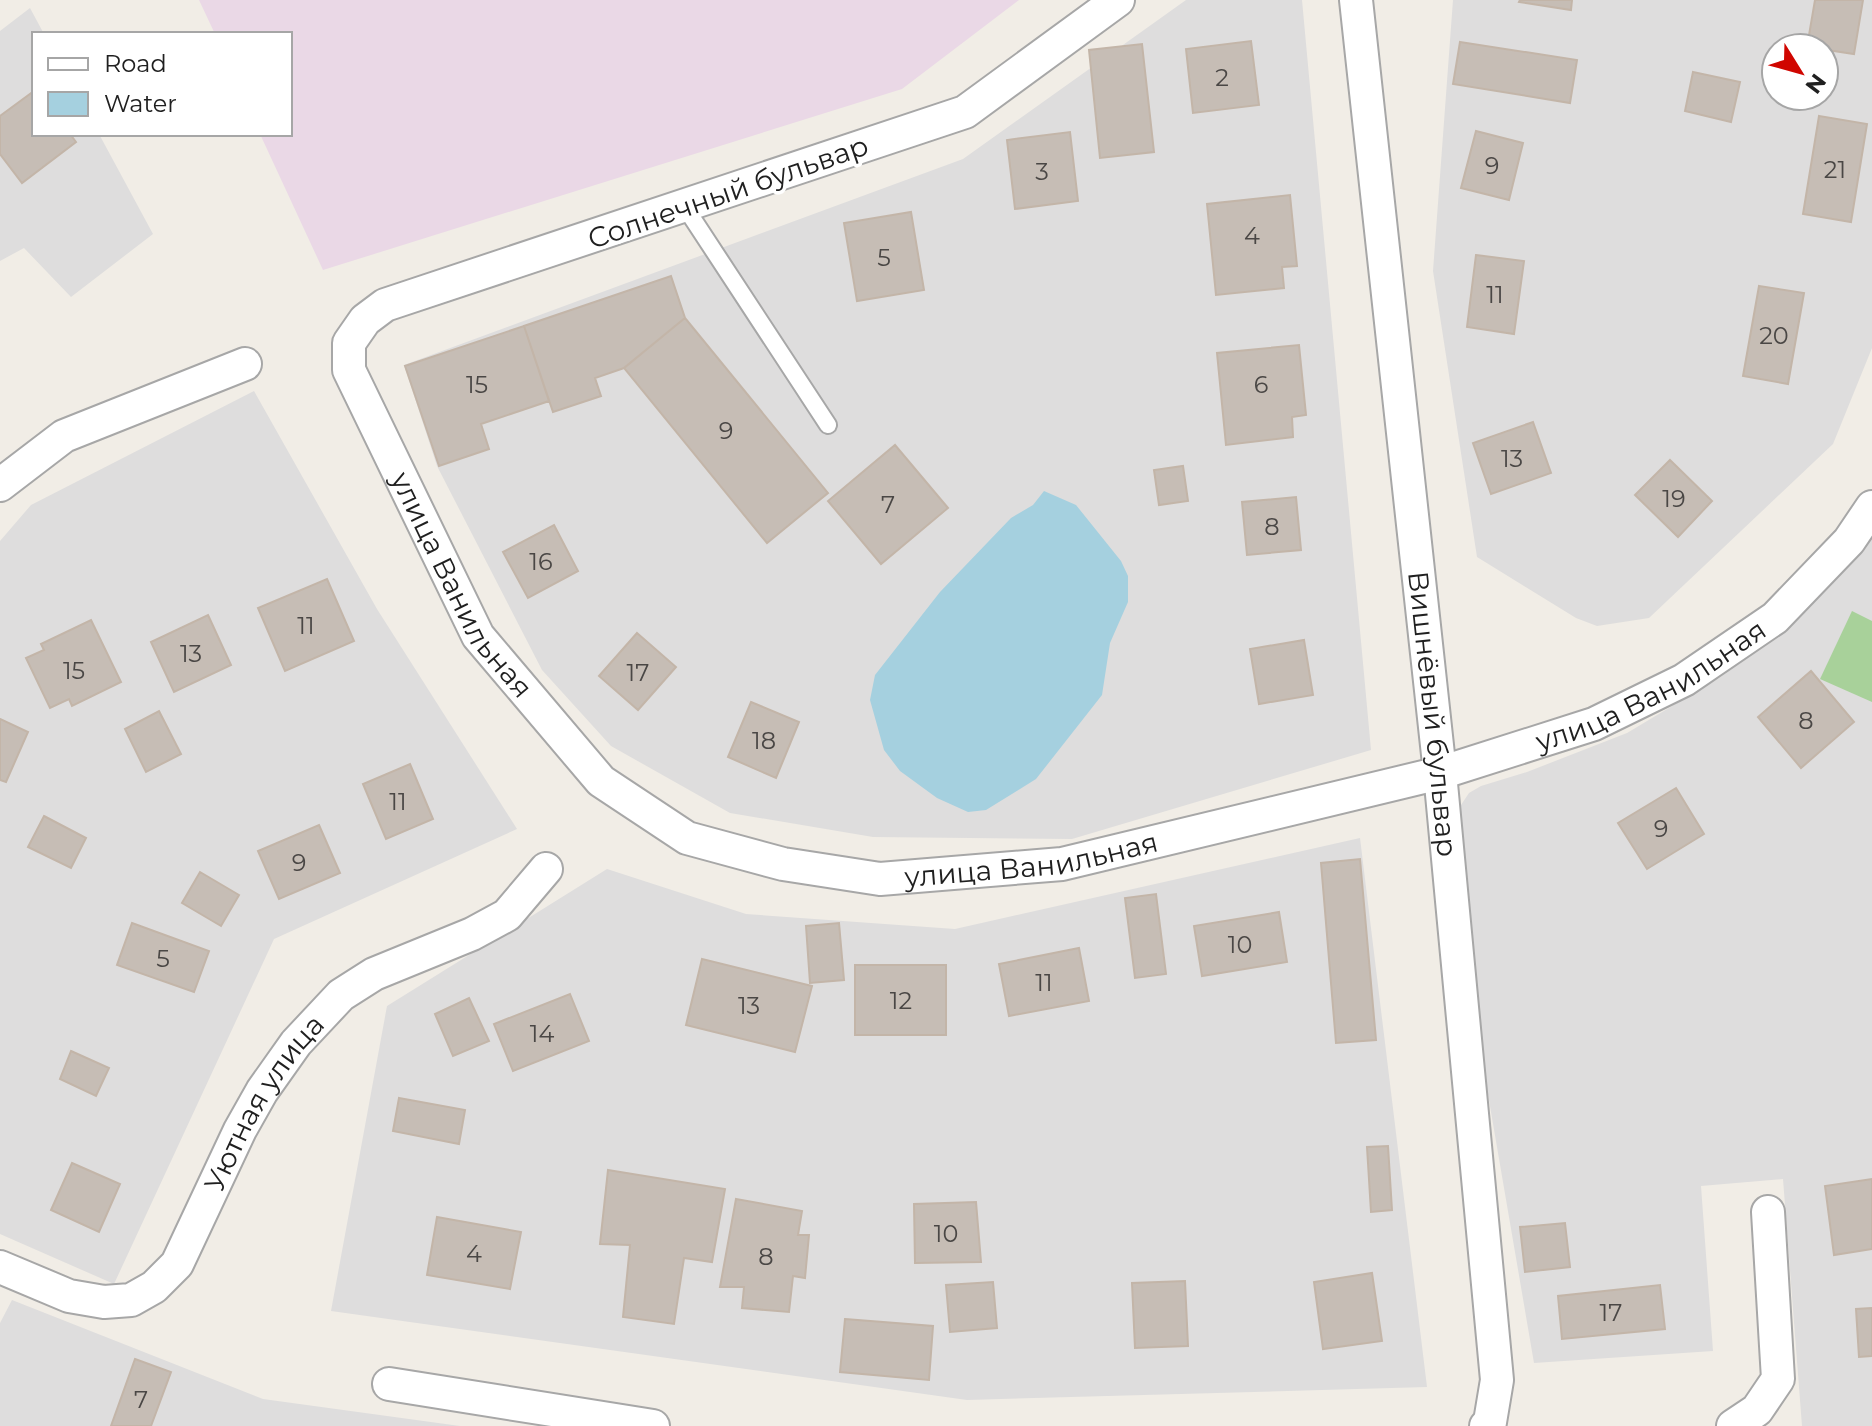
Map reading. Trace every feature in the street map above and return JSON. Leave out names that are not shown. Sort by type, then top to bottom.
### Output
[{"type":"street","name":"Солнечный бульвар","points":[[349,370],[349,343],[365,320],[385,305],[965,112],[1118,0]]},
{"type":"street","name":"Вишнёвый бульвар","points":[[1356,0],[1440,773],[1497,1380],[1490,1422],[1486,1426]]},
{"type":"street","points":[[0,485],[64,436],[245,364]]},
{"type":"street","name":"улица Ванильная","points":[[349,370],[478,636],[601,781],[687,838],[783,864],[880,879],[1062,864],[1440,773],[1594,724],[1684,680],[1775,618],[1849,541],[1872,507]]},
{"type":"street","name":"Уютная улица","points":[[0,1267],[69,1296],[104,1302],[131,1300],[154,1287],[177,1264],[240,1130],[262,1091],[296,1043],[332,1004],[374,974],[472,934],[507,915],[546,869]]},
{"type":"street","points":[[1733,1426],[1757,1410],[1778,1379],[1768,1212]]},
{"type":"street","points":[[389,1384],[653,1426]]},
{"type":"lane","points":[[685,207],[828,425]]},
{"type":"shaded area","points":[[199,0],[1019,0],[902,89],[323,270],[261,136],[292,136],[292,32],[214,32]]},
{"type":"shaded area","points":[[1186,0],[1302,0],[1371,750],[1072,839],[873,837],[730,813],[611,746],[542,670],[437,466],[404,365],[963,159]]},
{"type":"shaded area","points":[[1453,0],[1872,0],[1872,348],[1833,444],[1649,618],[1597,626],[1576,618],[1477,557],[1433,271]]},
{"type":"shaded area","points":[[30,8],[43,32],[32,32],[32,136],[100,136],[153,234],[71,297],[24,248],[0,261],[0,31]]},
{"type":"shaded area","points":[[254,391],[377,609],[517,829],[274,939],[114,1284],[0,1234],[0,541],[31,505]]},
{"type":"shaded area","points":[[1872,531],[1872,1426],[1802,1426],[1783,1179],[1701,1186],[1713,1351],[1534,1363],[1479,1042],[1459,821],[1461,805],[1469,793],[1481,786],[1527,772],[1627,733],[1719,678],[1779,635],[1833,579]]},
{"type":"shaded area","points":[[1360,838],[1427,1387],[967,1400],[331,1311],[387,1006],[607,869],[746,914],[955,929]]},
{"type":"shaded area","points":[[12,1300],[263,1399],[460,1426],[0,1426],[0,1323]]},
{"type":"green space","points":[[1852,611],[1872,621],[1872,702],[1820,679]]},
{"type":"water","points":[[1044,491],[1076,505],[1121,561],[1128,576],[1128,602],[1110,643],[1102,695],[1036,779],[986,810],[968,812],[937,798],[900,771],[884,750],[870,700],[875,675],[940,592],[1011,518],[1033,505]]},
{"type":"building","points":[[1520,0],[1572,0],[1571,10]]},
{"type":"building","points":[[1815,0],[1863,0],[1854,54],[1840,52],[1840,32],[1810,32]]},
{"type":"building","points":[[1251,41],[1259,105],[1193,113],[1186,49]]},
{"type":"building","points":[[1460,42],[1577,60],[1570,103],[1453,84]]},
{"type":"building","points":[[1142,44],[1154,152],[1100,158],[1089,50]]},
{"type":"building","points":[[1693,72],[1740,82],[1731,122],[1685,111]]},
{"type":"building","points":[[32,92],[32,136],[72,136],[76,142],[22,183],[0,154],[0,116]]},
{"type":"building","points":[[1819,116],[1867,124],[1851,222],[1803,214]]},
{"type":"building","points":[[1476,131],[1523,143],[1509,200],[1461,188]]},
{"type":"building","points":[[1070,132],[1078,201],[1015,209],[1007,140]]},
{"type":"building","points":[[1290,195],[1297,266],[1282,267],[1284,288],[1216,295],[1207,204]]},
{"type":"building","points":[[911,212],[924,290],[857,301],[844,223]]},
{"type":"building","points":[[1476,255],[1524,261],[1514,334],[1467,327]]},
{"type":"building","points":[[671,276],[685,318],[624,368],[595,378],[601,396],[553,412],[524,326]]},
{"type":"building","points":[[1759,286],[1804,293],[1788,384],[1743,376]]},
{"type":"building","points":[[685,318],[828,493],[767,543],[624,368]]},
{"type":"building","points":[[524,326],[549,401],[481,424],[489,449],[439,466],[405,366]]},
{"type":"building","points":[[1299,345],[1306,415],[1292,417],[1293,437],[1226,445],[1217,353]]},
{"type":"building","points":[[1533,422],[1551,473],[1491,494],[1473,443]]},
{"type":"building","points":[[895,445],[948,508],[881,564],[828,501]]},
{"type":"building","points":[[1670,460],[1712,501],[1678,537],[1635,495]]},
{"type":"building","points":[[1183,466],[1188,501],[1159,505],[1154,470]]},
{"type":"building","points":[[1296,497],[1301,550],[1247,555],[1242,502]]},
{"type":"building","points":[[554,525],[578,571],[528,598],[503,552]]},
{"type":"building","points":[[327,579],[354,641],[285,671],[258,608]]},
{"type":"building","points":[[208,615],[231,665],[174,692],[151,642]]},
{"type":"building","points":[[91,620],[121,682],[72,706],[69,699],[50,708],[26,658],[44,650],[41,644]]},
{"type":"building","points":[[637,633],[676,667],[638,710],[599,676]]},
{"type":"building","points":[[1304,640],[1313,695],[1259,704],[1250,649]]},
{"type":"building","points":[[1811,671],[1854,722],[1801,768],[1758,717]]},
{"type":"building","points":[[751,702],[799,722],[776,778],[728,757]]},
{"type":"building","points":[[159,711],[181,754],[146,772],[125,729]]},
{"type":"building","points":[[0,719],[28,732],[6,782],[0,780]]},
{"type":"building","points":[[410,764],[433,819],[386,839],[363,784]]},
{"type":"building","points":[[1676,788],[1704,834],[1647,869],[1618,823]]},
{"type":"building","points":[[44,816],[86,838],[71,868],[28,847]]},
{"type":"building","points":[[319,825],[340,873],[279,899],[258,851]]},
{"type":"building","points":[[1360,859],[1376,1040],[1336,1043],[1321,863]]},
{"type":"building","points":[[200,872],[239,895],[221,926],[182,903]]},
{"type":"building","points":[[1156,894],[1166,974],[1135,978],[1125,898]]},
{"type":"building","points":[[1279,912],[1287,962],[1202,976],[1194,926]]},
{"type":"building","points":[[132,923],[209,951],[194,992],[117,965]]},
{"type":"building","points":[[839,923],[844,980],[810,983],[806,926]]},
{"type":"building","points":[[1079,948],[1089,1001],[1009,1016],[999,964]]},
{"type":"building","points":[[702,959],[812,986],[795,1052],[686,1025]]},
{"type":"building","points":[[855,965],[946,965],[946,1035],[855,1035]]},
{"type":"building","points":[[570,994],[589,1041],[513,1071],[494,1024]]},
{"type":"building","points":[[469,998],[489,1041],[453,1056],[435,1014]]},
{"type":"building","points":[[71,1051],[109,1068],[96,1096],[60,1079]]},
{"type":"building","points":[[399,1098],[465,1110],[459,1144],[393,1131]]},
{"type":"building","points":[[1388,1146],[1392,1210],[1371,1212],[1367,1147]]},
{"type":"building","points":[[72,1163],[120,1184],[99,1232],[51,1210]]},
{"type":"building","points":[[608,1170],[725,1189],[712,1262],[684,1258],[674,1324],[623,1317],[630,1245],[600,1244]]},
{"type":"building","points":[[1872,1179],[1872,1249],[1834,1255],[1825,1186]]},
{"type":"building","points":[[736,1199],[802,1211],[798,1235],[809,1235],[805,1278],[793,1276],[789,1312],[742,1308],[744,1287],[720,1287]]},
{"type":"building","points":[[976,1202],[981,1262],[915,1263],[914,1204]]},
{"type":"building","points":[[437,1217],[521,1232],[510,1289],[427,1275]]},
{"type":"building","points":[[1565,1223],[1570,1267],[1525,1272],[1520,1227]]},
{"type":"building","points":[[1372,1273],[1382,1341],[1323,1349],[1314,1282]]},
{"type":"building","points":[[1185,1281],[1188,1346],[1135,1348],[1132,1283]]},
{"type":"building","points":[[993,1282],[997,1328],[950,1332],[946,1285]]},
{"type":"building","points":[[1660,1285],[1665,1329],[1562,1339],[1558,1296]]},
{"type":"building","points":[[1872,1308],[1872,1356],[1859,1357],[1856,1309]]},
{"type":"building","points":[[845,1319],[933,1326],[929,1380],[840,1372]]},
{"type":"building","points":[[135,1359],[171,1372],[151,1426],[111,1426]]}]
